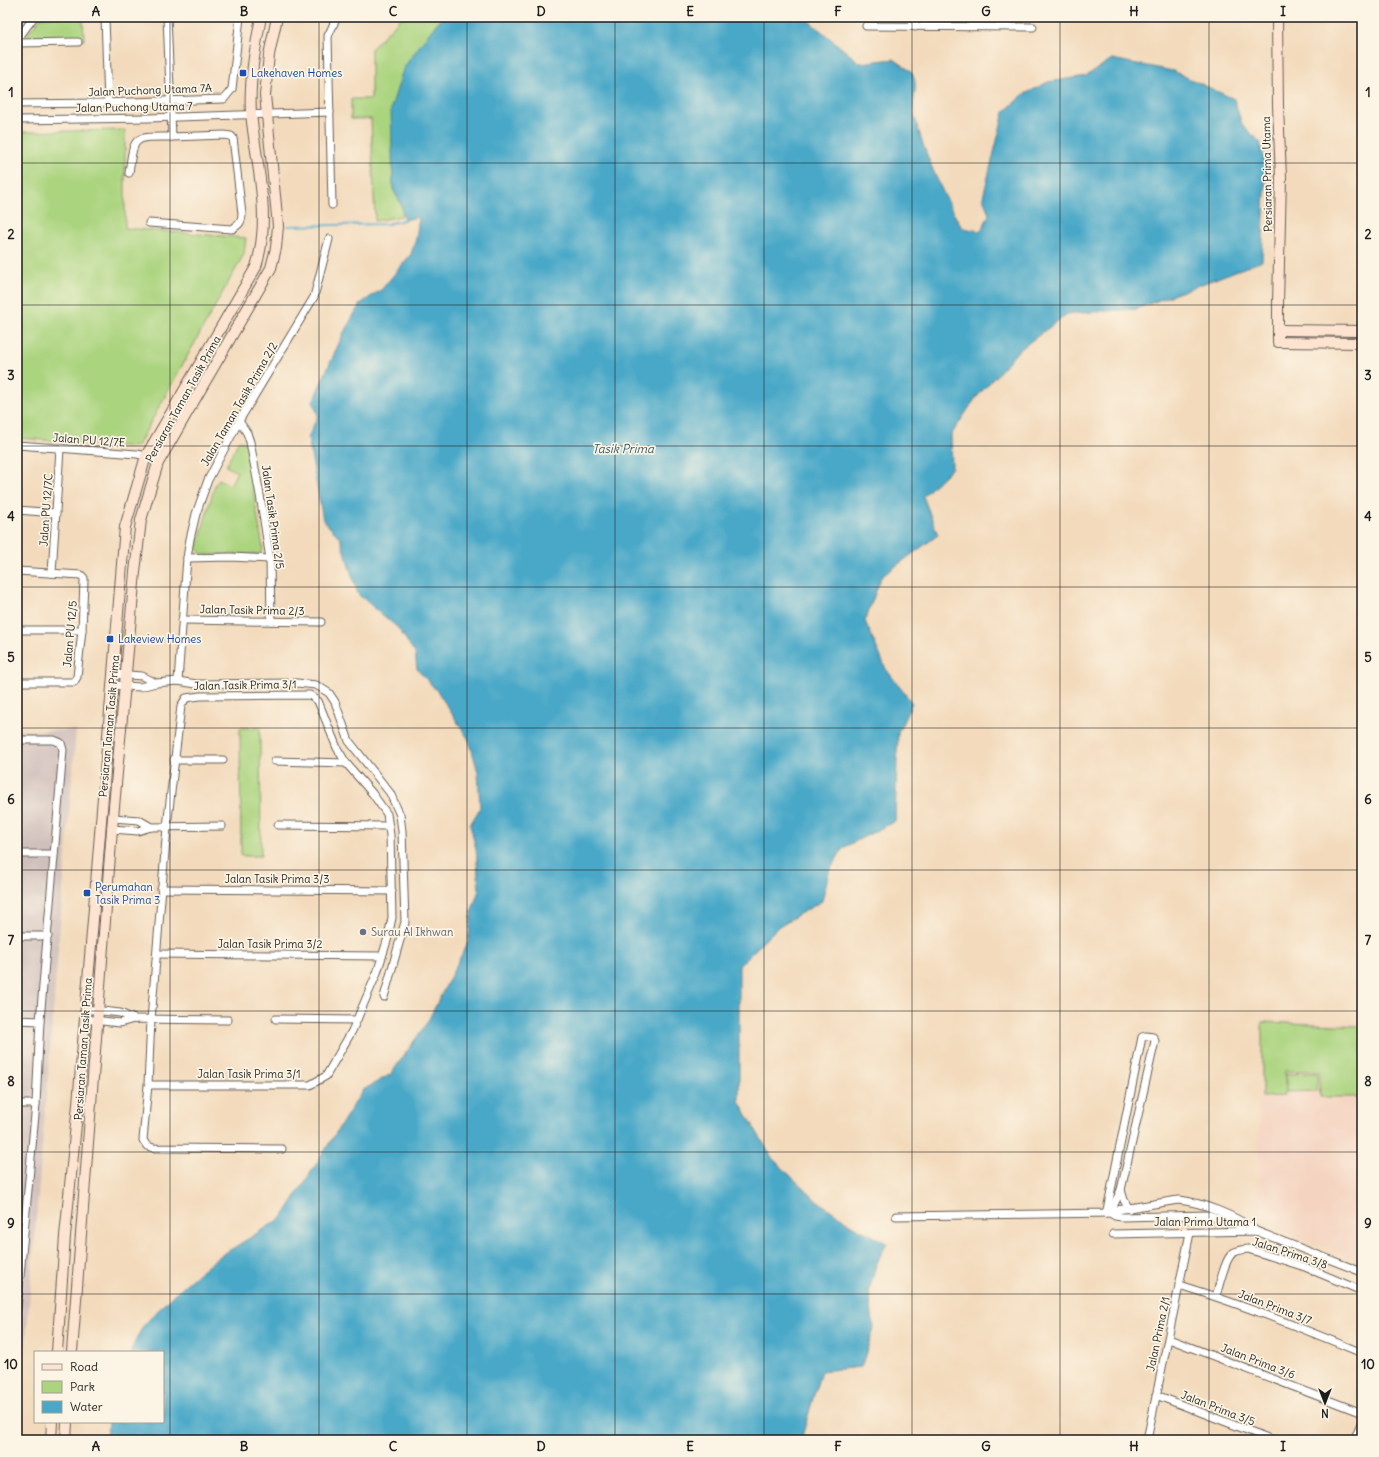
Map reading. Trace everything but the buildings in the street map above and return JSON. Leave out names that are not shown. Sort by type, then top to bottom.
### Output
[{"type":"main road","name":"Persiaran Taman Tasik Prima","points":[[57,1351],[125,527],[146,456],[256,267],[260,253],[263,220],[263,196],[250,92],[254,54],[261,17]]},
{"type":"main road","name":"Persiaran Taman Tasik Prima","points":[[72,1351],[112,829],[141,520],[158,463],[271,268],[276,248],[278,226],[265,95],[269,55],[276,17]]},
{"type":"main road","name":"Persiaran Prima Utama","points":[[1277,17],[1278,106],[1281,178],[1278,342],[1362,343]]},
{"type":"main road","points":[[1279,330],[1362,331]]},
{"type":"main road","points":[[51,1440],[52,1423]]},
{"type":"main road","points":[[66,1440],[67,1423]]},
{"type":"street","points":[[17,40],[34,17]]},
{"type":"street","points":[[105,17],[108,103]]},
{"type":"street","points":[[167,17],[172,137]]},
{"type":"street","name":"Jalan Puchong Utama 7A","points":[[17,104],[108,103],[224,98],[232,89],[240,17]]},
{"type":"street","points":[[332,205],[328,36],[337,17]]},
{"type":"street","points":[[915,17],[915,27]]},
{"type":"street","points":[[866,26],[1033,27]]},
{"type":"street","points":[[17,43],[78,42]]},
{"type":"street","name":"Jalan Puchong Utama 7","points":[[17,120],[330,112]]},
{"type":"street","points":[[130,173],[132,149],[135,143],[141,138],[224,135],[231,136],[233,138],[242,214],[240,224],[232,229],[149,223]]},
{"type":"street","name":"Jalan Taman Tasik Prima 2/2","points":[[178,681],[187,558],[196,514],[208,480],[239,421],[314,297],[329,238]]},
{"type":"street","name":"Jalan Tasik Prima 2/5","points":[[239,421],[247,433],[250,442],[270,559],[272,621]]},
{"type":"street","name":"Jalan PU 12/7E","points":[[17,445],[137,454],[146,456],[158,463]]},
{"type":"street","name":"Jalan PU 12/7C","points":[[52,573],[60,448]]},
{"type":"street","points":[[17,510],[56,514]]},
{"type":"street","points":[[187,558],[230,557],[270,559]]},
{"type":"street","points":[[17,571],[52,573]]},
{"type":"street","name":"Jalan PU 12/5","points":[[17,682],[74,682],[77,677],[82,630],[84,578],[81,575],[52,573]]},
{"type":"street","name":"Jalan Tasik Prima 2/3","points":[[182,620],[321,622]]},
{"type":"street","points":[[17,630],[82,630]]},
{"type":"street","points":[[113,674],[142,676],[156,683]]},
{"type":"street","points":[[112,685],[140,687],[156,683],[178,681],[196,684],[283,683],[316,685],[329,693],[335,702],[349,741],[390,793],[400,814],[402,831],[404,922],[384,997]]},
{"type":"street","name":"Jalan Tasik Prima 3/1","points":[[148,1085],[310,1085],[326,1076],[357,1020],[377,973],[392,918],[389,826],[386,814],[380,803],[346,763],[337,748],[318,701],[310,695],[200,696],[186,698],[181,706],[166,827],[143,1140],[147,1146],[154,1148],[282,1149]]},
{"type":"street","points":[[17,740],[54,740],[61,743],[63,750],[40,1020],[36,1104],[17,1308]]},
{"type":"street","points":[[174,760],[223,760]]},
{"type":"street","points":[[275,762],[346,763]]},
{"type":"street","points":[[113,818],[139,820],[151,827]]},
{"type":"street","points":[[278,825],[389,826]]},
{"type":"street","points":[[112,829],[138,831],[151,827],[222,826]]},
{"type":"street","points":[[17,854],[54,854]]},
{"type":"street","name":"Jalan Tasik Prima 3/3","points":[[162,890],[392,891]]},
{"type":"street","points":[[17,936],[48,936]]},
{"type":"street","name":"Jalan Tasik Prima 3/2","points":[[157,954],[382,956]]},
{"type":"street","points":[[85,1014],[98,1016],[120,1013],[134,1019],[151,1020],[228,1020]]},
{"type":"street","points":[[17,1020],[40,1020]]},
{"type":"street","points":[[276,1020],[357,1020]]},
{"type":"street","points":[[1142,1037],[1153,1037],[1155,1041],[1121,1190],[1107,1213],[1142,1037]]},
{"type":"street","points":[[17,1104],[36,1104]]},
{"type":"street","points":[[1121,1190],[1129,1209]]},
{"type":"street","points":[[896,1216],[1107,1213],[1178,1200],[1188,1201],[1227,1214],[1245,1222],[1256,1230]]},
{"type":"street","points":[[17,1209],[26,1209]]},
{"type":"street","points":[[1107,1213],[1115,1216],[1209,1215],[1238,1224],[1242,1231]]},
{"type":"street","name":"Jalan Prima Utama 1","points":[[1113,1234],[1256,1230],[1362,1272]]},
{"type":"street","points":[[17,1233],[25,1233]]},
{"type":"street","name":"Jalan Prima 2/1","points":[[1146,1440],[1169,1339],[1190,1233]]},
{"type":"street","name":"Jalan Prima 3/8","points":[[1216,1296],[1225,1266],[1231,1254],[1248,1249],[1305,1267],[1362,1291]]},
{"type":"street","name":"Jalan Prima 3/7","points":[[1179,1285],[1216,1296],[1284,1321],[1362,1353]]},
{"type":"street","name":"Jalan Prima 3/6","points":[[1169,1339],[1362,1413]]},
{"type":"street","name":"Jalan Prima 3/5","points":[[1156,1395],[1273,1440]]},
{"type":"street","points":[[1354,1440],[1362,1421]]},
{"type":"shaded area","points":[[76,730],[18,1440],[17,1440],[17,731]]},
{"type":"shaded area","points":[[1261,1019],[1362,1023],[1362,1261],[1257,1221]]},
{"type":"green space","points":[[41,17],[83,17],[84,40],[32,40],[27,35]]},
{"type":"green space","points":[[402,17],[445,17],[436,24],[393,189],[402,206],[402,216],[375,221],[371,119],[351,119],[351,99],[371,99],[371,49]]},
{"type":"green space","points":[[125,130],[125,228],[246,238],[244,254],[138,445],[134,447],[17,438],[17,132]]},
{"type":"green space","points":[[239,440],[245,443],[263,548],[261,554],[202,555],[197,548],[215,485],[219,479],[230,485],[237,472],[226,466]]},
{"type":"green space","points":[[240,728],[260,728],[261,856],[241,856]]},
{"type":"green space","points":[[1262,1022],[1362,1026],[1362,1097],[1320,1097],[1319,1071],[1285,1071],[1285,1096],[1262,1097]]},
{"type":"green space","points":[[1317,1073],[1317,1091],[1286,1092],[1286,1074]]},
{"type":"water","name":"Tasik Prima","points":[[445,17],[804,17],[860,63],[894,59],[912,73],[915,80],[913,104],[914,114],[934,173],[962,228],[981,231],[989,215],[983,197],[1004,112],[1023,95],[1048,82],[1086,76],[1112,59],[1173,71],[1234,99],[1242,124],[1260,142],[1266,169],[1262,261],[1136,309],[1067,314],[1018,351],[975,399],[951,435],[952,468],[923,496],[938,535],[881,577],[865,621],[886,669],[912,703],[898,733],[895,821],[843,848],[829,872],[822,901],[779,926],[739,966],[739,1101],[772,1158],[815,1199],[853,1226],[887,1243],[876,1265],[869,1292],[874,1329],[861,1367],[821,1371],[801,1440],[107,1440],[108,1423],[164,1423],[164,1351],[130,1351],[143,1326],[174,1294],[217,1258],[282,1218],[363,1090],[391,1074],[428,1021],[468,942],[472,910],[479,890],[476,849],[470,825],[480,808],[478,772],[469,740],[438,692],[417,669],[415,653],[398,628],[358,594],[340,538],[323,520],[308,438],[318,415],[313,401],[343,334],[360,304],[382,289],[411,254],[416,239],[419,217],[404,220],[402,206],[393,189],[391,108],[403,70],[436,24]]},
{"type":"waterway","points":[[287,226],[387,224],[404,220]]},
{"type":"place","name":"Lakehaven Homes","points":[[243,73]]},
{"type":"place","name":"Lakeview Homes","points":[[110,639]]},
{"type":"place","name":"Perumahan Tasik Prima 3","points":[[87,893]]},
{"type":"place","name":"Surau Al Ikhwan","points":[[363,932]]}]
